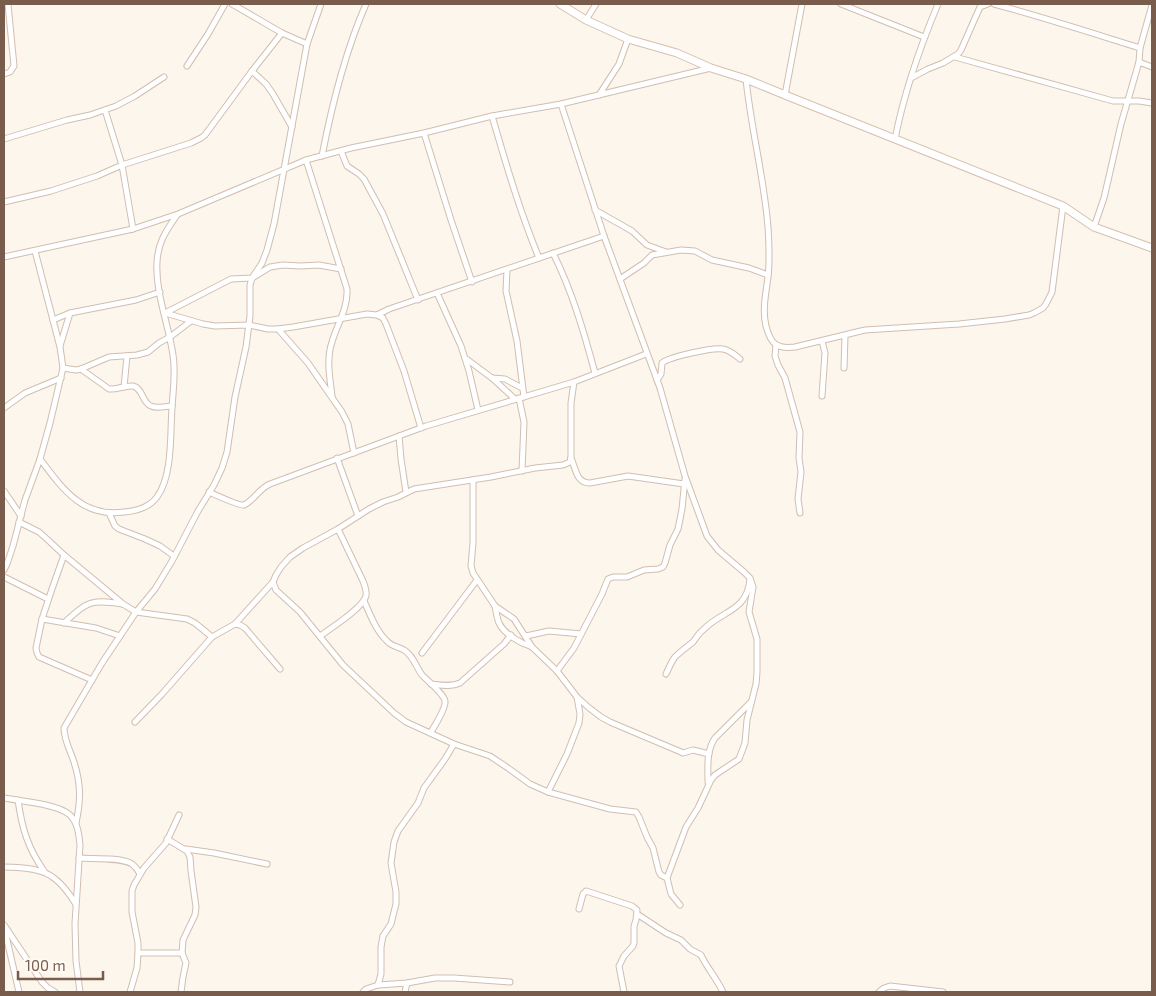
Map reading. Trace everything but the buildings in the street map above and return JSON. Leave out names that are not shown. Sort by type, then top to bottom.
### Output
[{"type":"main road","points":[[560,4],[586,20],[628,39],[677,53],[711,68],[746,79],[1063,206],[1094,227],[1152,248]]},
{"type":"street","points":[[4,74],[10,72],[14,66],[8,4]]},
{"type":"street","points":[[187,66],[225,4]]},
{"type":"street","points":[[232,4],[282,33],[307,44]]},
{"type":"street","points":[[76,823],[80,803],[79,780],[64,728],[120,636],[136,612],[156,588],[222,468],[227,452],[235,397],[250,325],[249,291],[252,278],[262,263],[267,250],[274,224],[307,44],[321,4]]},
{"type":"street","points":[[322,156],[354,30],[366,4]]},
{"type":"street","points":[[586,20],[596,4]]},
{"type":"street","points":[[785,95],[802,4]]},
{"type":"street","points":[[841,4],[924,37]]},
{"type":"street","points":[[895,140],[899,118],[911,78],[924,37],[938,4]]},
{"type":"street","points":[[911,78],[955,57],[961,50],[980,7],[988,4]]},
{"type":"street","points":[[994,4],[1041,16],[1140,48]]},
{"type":"street","points":[[1094,227],[1104,198],[1152,5]]},
{"type":"street","points":[[4,202],[51,191],[201,138],[282,33]]},
{"type":"street","points":[[598,95],[619,64],[628,39]]},
{"type":"street","points":[[955,57],[1116,102],[1140,101],[1152,103]]},
{"type":"street","points":[[1139,62],[1152,67]]},
{"type":"street","points":[[4,258],[133,229],[178,214],[306,160],[492,116],[561,104],[711,68]]},
{"type":"street","points":[[252,71],[266,84],[292,127]]},
{"type":"street","points":[[4,139],[116,106],[164,77]]},
{"type":"street","points":[[746,79],[766,210],[769,261],[764,316],[766,326],[776,345],[775,356],[785,378],[800,432],[801,472],[798,499],[800,513]]},
{"type":"street","points":[[561,104],[604,236],[657,380],[685,476],[707,536],[718,550],[750,578],[753,587],[749,612],[756,639],[756,678],[747,720],[745,743],[739,758],[715,775],[686,827],[667,878],[671,894],[680,905]]},
{"type":"street","points":[[105,110],[122,165],[133,229]]},
{"type":"street","points":[[492,116],[539,258]]},
{"type":"street","points":[[424,133],[450,220],[472,282]]},
{"type":"street","points":[[341,151],[347,166],[364,179],[383,214],[418,300]]},
{"type":"street","points":[[306,160],[347,289],[348,299],[331,343],[329,358],[332,396]]},
{"type":"street","points":[[776,345],[790,348],[865,330],[1005,319],[1028,315],[1038,311],[1046,304],[1052,292],[1063,206]]},
{"type":"street","points":[[595,210],[632,231],[648,246],[666,252]]},
{"type":"street","points":[[40,459],[69,495],[95,510],[121,513],[141,509],[151,504],[158,496],[164,484],[169,464],[175,374],[157,265],[160,242],[164,233],[178,214]]},
{"type":"street","points":[[377,315],[389,309],[604,236]]},
{"type":"street","points":[[4,570],[32,478],[40,459],[55,406],[63,368],[54,320],[35,250]]},
{"type":"street","points":[[620,279],[644,263],[652,255],[681,250],[695,252],[712,260],[744,267],[768,275]]},
{"type":"street","points":[[553,253],[574,303],[595,373]]},
{"type":"street","points":[[165,313],[231,279],[252,278],[270,267],[278,265],[320,265],[341,269]]},
{"type":"street","points":[[506,270],[506,291],[517,341],[522,388],[519,398],[524,422],[522,471]]},
{"type":"street","points":[[54,320],[70,314],[136,300],[160,292]]},
{"type":"street","points":[[438,293],[465,358],[478,410]]},
{"type":"street","points":[[165,313],[215,326],[250,325],[268,329],[367,314],[377,315],[383,318],[395,346],[421,428]]},
{"type":"street","points":[[60,347],[70,314]]},
{"type":"street","points":[[63,368],[70,370],[81,369],[109,357],[148,352],[191,321]]},
{"type":"street","points":[[278,329],[308,363],[342,412],[348,424],[354,453]]},
{"type":"street","points":[[844,336],[844,368]]},
{"type":"street","points":[[822,341],[826,353],[822,396]]},
{"type":"street","points":[[657,380],[660,377],[661,366],[664,362],[678,356],[719,348],[728,351],[740,359]]},
{"type":"street","points":[[209,492],[243,505],[250,501],[262,488],[270,484],[337,458],[421,428],[574,382],[646,354]]},
{"type":"street","points":[[124,387],[127,356]]},
{"type":"street","points":[[465,358],[519,398]]},
{"type":"street","points":[[81,369],[108,389],[135,386],[147,404],[152,407],[172,406]]},
{"type":"street","points":[[4,408],[25,393],[61,378]]},
{"type":"street","points":[[492,378],[505,379],[522,388]]},
{"type":"street","points":[[135,722],[212,637],[235,624],[273,582],[290,557],[303,548],[338,530],[376,505],[414,489],[563,465],[570,462],[571,403],[574,382]]},
{"type":"street","points":[[399,436],[406,492]]},
{"type":"street","points":[[571,457],[578,476],[584,483],[628,476],[684,484]]},
{"type":"street","points":[[337,458],[358,516]]},
{"type":"street","points":[[557,671],[574,648],[608,579],[627,577],[641,570],[663,567],[678,529],[685,476]]},
{"type":"street","points":[[473,480],[470,566],[495,606],[514,620],[532,647],[557,671],[577,696],[601,717],[681,752],[696,751],[709,754]]},
{"type":"street","points":[[4,491],[20,519],[48,540],[64,556],[123,604],[136,612],[188,619],[212,637]]},
{"type":"street","points":[[109,513],[119,529],[145,538],[174,556]]},
{"type":"street","points":[[320,636],[355,610],[364,601],[366,596],[366,589],[338,530]]},
{"type":"street","points":[[64,556],[42,619],[36,653],[39,657],[92,680]]},
{"type":"street","points":[[4,577],[48,599]]},
{"type":"street","points":[[666,674],[674,658],[686,649],[702,630],[742,602],[749,588],[750,578]]},
{"type":"street","points":[[422,653],[477,580]]},
{"type":"street","points":[[273,582],[276,590],[300,612],[343,665],[406,722],[454,744],[490,756],[530,784],[548,792],[597,806],[636,812],[653,848],[659,872],[667,878]]},
{"type":"street","points":[[364,601],[386,641],[409,654],[420,672],[442,694],[445,701],[440,716],[431,732]]},
{"type":"street","points":[[64,623],[81,608],[94,602],[123,604]]},
{"type":"street","points":[[495,606],[503,629],[525,645],[532,647]]},
{"type":"street","points":[[42,619],[96,628],[120,636]]},
{"type":"street","points":[[235,624],[245,628],[280,669]]},
{"type":"street","points":[[526,636],[549,631],[581,634]]},
{"type":"street","points":[[430,684],[453,685],[460,683],[504,644],[510,635]]},
{"type":"street","points":[[548,792],[567,754],[579,723],[580,714],[577,696]]},
{"type":"street","points":[[708,785],[709,754],[712,743],[751,702]]},
{"type":"street","points":[[378,985],[381,974],[383,936],[391,924],[396,904],[391,863],[394,842],[398,831],[418,803],[424,788],[445,760],[454,744]]},
{"type":"street","points":[[4,798],[60,809],[70,815],[76,823],[79,835],[79,858],[75,903],[75,943],[80,992]]},
{"type":"street","points":[[18,800],[20,818],[27,841],[44,872]]},
{"type":"street","points":[[130,992],[137,968],[138,953],[132,912],[134,885],[144,868],[166,843],[178,814]]},
{"type":"street","points":[[168,839],[187,851],[190,857],[196,907],[195,915],[184,940],[182,953],[186,964],[181,992]]},
{"type":"street","points":[[184,849],[267,864]]},
{"type":"street","points":[[79,858],[123,860],[136,868],[140,874]]},
{"type":"street","points":[[4,867],[32,869],[56,878],[63,884],[75,903]]},
{"type":"street","points":[[579,909],[583,894],[588,891],[636,908],[633,946],[624,956],[619,966],[624,992]]},
{"type":"street","points":[[637,914],[666,933],[681,940],[690,949],[701,955],[704,963],[723,992]]},
{"type":"street","points":[[4,926],[42,982],[54,992]]},
{"type":"street","points":[[4,926],[19,992]]},
{"type":"street","points":[[138,953],[182,953]]},
{"type":"street","points":[[363,992],[378,985],[407,983],[435,978],[510,982]]},
{"type":"street","points":[[405,992],[407,983]]},
{"type":"street","points":[[879,992],[890,986],[943,992]]}]
